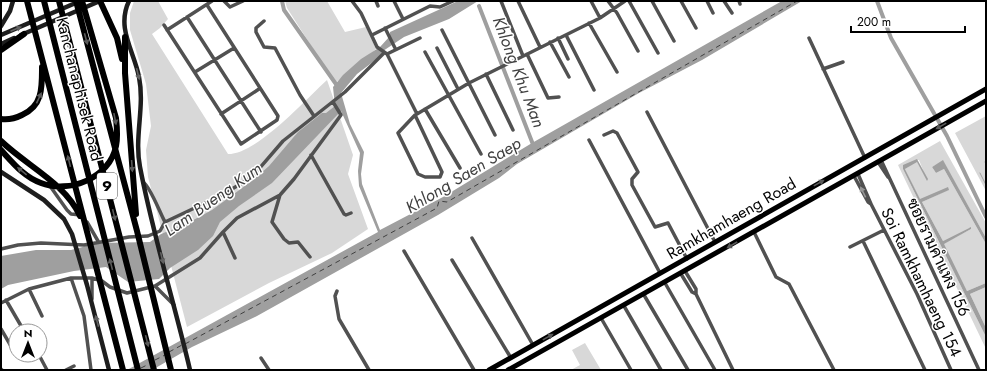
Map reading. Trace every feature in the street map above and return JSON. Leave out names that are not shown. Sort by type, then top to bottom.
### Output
[{"type":"highway","points":[[27,1],[123,370]]},
{"type":"highway","name":"Kanchanaphisek Road","points":[[44,1],[138,370]]},
{"type":"highway","name":"Kanchanaphisek Road","points":[[59,1],[154,370]]},
{"type":"highway","points":[[76,1],[138,231],[171,370]]},
{"type":"highway","points":[[1,150],[17,168],[30,178],[50,186],[65,187],[81,183],[102,170],[113,155],[116,146],[116,118],[104,82],[82,1]]},
{"type":"highway","points":[[100,1],[120,47],[125,72]]},
{"type":"highway","points":[[1,50],[24,34]]},
{"type":"highway","points":[[125,37],[125,72],[138,231]]},
{"type":"highway","points":[[1,119],[8,119],[27,113],[39,100],[42,84],[42,58]]},
{"type":"highway","points":[[1,141],[75,204],[89,239]]},
{"type":"main road","points":[[1,26],[10,11],[13,1]]},
{"type":"main road","points":[[1,35],[79,1]]},
{"type":"main road","points":[[1,44],[100,1]]},
{"type":"main road","points":[[129,1],[125,17],[125,37],[140,82],[142,107],[139,153],[143,182],[190,370]]},
{"type":"main road","name":"Ramkhamhaeng Road","points":[[489,370],[986,89]]},
{"type":"main road","name":"Ramkhamhaeng Road","points":[[508,370],[516,368],[601,318],[986,101]]},
{"type":"main road","points":[[1,172],[54,208],[64,219],[72,234],[92,302],[109,370]]},
{"type":"main road","points":[[781,205],[778,210],[785,215]]},
{"type":"main road","points":[[768,212],[772,214],[773,222]]},
{"type":"street","points":[[167,30],[212,1]]},
{"type":"street","points":[[224,1],[230,7],[243,1]]},
{"type":"street","points":[[352,1],[361,13],[378,48],[384,53],[416,115],[442,172],[440,177],[426,177],[418,174],[398,133],[416,115],[469,82],[600,18],[625,1]]},
{"type":"street","points":[[376,1],[378,6]]},
{"type":"street","points":[[394,1],[403,19]]},
{"type":"street","points":[[430,1],[434,6]]},
{"type":"street","points":[[372,35],[430,6],[440,7],[453,1]]},
{"type":"street","points":[[502,1],[525,55],[548,98],[559,97]]},
{"type":"street","points":[[518,1],[540,47]]},
{"type":"street","points":[[591,1],[600,18]]},
{"type":"street","points":[[608,1],[613,10],[617,13],[638,51]]},
{"type":"street","points":[[629,1],[658,53]]},
{"type":"street","points":[[652,1],[674,40]]},
{"type":"street","points":[[681,1],[696,28]]},
{"type":"street","points":[[707,1],[714,13]]},
{"type":"street","points":[[724,1],[732,13]]},
{"type":"street","points":[[164,25],[241,144],[277,120],[278,116],[259,89],[207,5]]},
{"type":"street","points":[[187,17],[213,60],[261,132]]},
{"type":"street","points":[[264,21],[256,28],[256,32],[264,47],[275,48],[300,95],[314,116]]},
{"type":"street","points":[[589,23],[617,72]]},
{"type":"street","points":[[385,28],[395,47]]},
{"type":"street","points":[[442,30],[496,135]]},
{"type":"street","points":[[566,35],[594,90]]},
{"type":"street","points":[[1,249],[18,245],[41,243],[84,245],[151,235],[160,231],[165,222],[222,195],[243,183],[252,176],[283,141],[334,102],[384,53],[395,47],[420,38]]},
{"type":"street","points":[[558,38],[568,59]]},
{"type":"street","points":[[809,38],[865,158]]},
{"type":"street","points":[[550,42],[569,77]]},
{"type":"street","points":[[195,72],[234,48]]},
{"type":"street","points":[[437,48],[458,89]]},
{"type":"street","points":[[425,52],[481,154]]},
{"type":"street","points":[[823,69],[843,62]]},
{"type":"street","points":[[486,74],[513,130]]},
{"type":"street","points":[[221,114],[240,100],[259,89]]},
{"type":"street","points":[[310,257],[297,242],[289,243],[284,239],[274,224],[273,218],[280,195],[341,115],[334,102]]},
{"type":"street","points":[[426,109],[460,168]]},
{"type":"street","points":[[647,112],[715,242]]},
{"type":"street","points":[[604,135],[613,131],[618,133],[638,172],[632,179],[632,185],[655,227],[668,223],[670,224],[671,229],[687,259]]},
{"type":"street","points":[[589,140],[660,274]]},
{"type":"street","points":[[311,155],[344,214],[346,215],[351,213]]},
{"type":"street","name":"ซอยรามคำแหง 156","points":[[880,161],[979,370]]},
{"type":"street","name":"Soi Ramkhamhaeng 154","points":[[856,175],[951,370]]},
{"type":"street","points":[[143,182],[149,187],[154,202],[165,222]]},
{"type":"street","points":[[50,186],[71,214],[83,215],[86,218],[98,242]]},
{"type":"street","points":[[1,303],[29,289],[71,278],[92,278],[127,293],[155,286],[200,258],[237,218],[280,195]]},
{"type":"street","points":[[850,247],[884,230]]},
{"type":"street","points":[[223,232],[235,258]]},
{"type":"street","points":[[754,232],[776,277],[789,284],[834,370]]},
{"type":"street","points":[[472,238],[534,345]]},
{"type":"street","points":[[863,241],[925,370]]},
{"type":"street","points":[[404,251],[474,370]]},
{"type":"street","points":[[452,260],[511,358]]},
{"type":"street","points":[[683,273],[696,289],[696,294],[733,370]]},
{"type":"street","points":[[71,278],[84,316],[91,370]]},
{"type":"street","points":[[92,278],[92,302]]},
{"type":"street","points":[[665,283],[715,370]]},
{"type":"street","points":[[155,286],[174,306]]},
{"type":"street","points":[[29,289],[42,316]]},
{"type":"street","points":[[337,291],[335,296],[339,319],[369,370]]},
{"type":"street","points":[[644,295],[688,370]]},
{"type":"street","points":[[6,300],[19,323]]},
{"type":"street","points":[[624,306],[660,368],[654,370]]},
{"type":"street","points":[[601,318],[631,370]]},
{"type":"street","points":[[1,329],[8,341]]},
{"type":"street","points":[[261,358],[269,370]]},
{"type":"street","points":[[66,370],[74,366]]},
{"type":"shaded area","points":[[134,1],[158,1],[168,19],[152,34],[228,154],[240,152],[266,136],[294,112],[327,80],[353,155],[348,174],[368,229],[332,253],[269,283],[187,327],[148,177],[146,150],[151,126],[146,84],[130,30],[130,13]]},
{"type":"shaded area","points":[[285,1],[327,1],[345,32],[366,27],[376,49],[335,83],[287,8]]},
{"type":"shaded area","points":[[458,1],[478,1],[449,19],[404,37],[383,51],[382,55],[357,74],[341,93],[350,124],[364,152],[361,174],[362,184],[380,230],[443,197],[532,143],[782,1],[802,1],[702,60],[639,93],[517,164],[499,178],[438,215],[257,316],[192,347],[152,370],[127,370],[378,232],[359,186],[358,171],[360,153],[341,111],[272,183],[239,206],[220,222],[213,236],[198,250],[170,268],[159,279],[128,282],[106,267],[74,271],[8,285],[1,289],[1,256],[36,250],[71,250],[98,243],[150,242],[161,234],[186,224],[212,210],[253,180],[269,166],[298,132],[322,113],[326,113],[335,106],[333,87],[343,75],[361,59],[380,47],[390,36],[390,32]]},
{"type":"shaded area","points":[[986,116],[986,191],[955,133]]},
{"type":"shaded area","points":[[940,141],[986,223],[986,238],[943,161],[932,167],[936,173],[944,169],[986,244],[986,283],[967,291],[943,244],[971,229],[969,228],[943,241],[922,202],[948,190],[948,188],[920,200],[905,169],[917,161],[927,180],[919,160],[917,160],[903,169],[986,337],[986,349],[898,165]]},
{"type":"shaded area","points":[[917,159],[928,179],[927,181],[917,162],[905,169],[920,199],[948,187],[949,190],[922,202],[943,241],[971,227],[971,229],[944,244],[967,291],[986,283],[986,287],[970,294],[986,328],[986,337],[903,169],[903,165]]},
{"type":"shaded area","points":[[943,160],[986,238],[986,244],[944,169],[936,173],[932,167]]},
{"type":"shaded area","points":[[986,287],[986,328],[970,294]]},
{"type":"shaded area","points":[[585,343],[601,370],[571,370],[580,365],[572,350]]},
{"type":"waterway","points":[[282,1],[284,10],[338,87]]},
{"type":"waterway","points":[[877,1],[891,38],[947,136],[986,217]]},
{"type":"waterway","name":"Khlong Khu Man","points":[[479,6],[534,147]]},
{"type":"waterway","points":[[980,173],[986,185]]},
{"type":"ferry route","points":[[185,344],[437,208],[439,201],[447,202],[797,1]]},
{"type":"ferry route","points":[[169,352],[182,345]]},
{"type":"ferry route","points":[[155,360],[165,355]]},
{"type":"ferry route","points":[[141,368],[149,364]]},
{"type":"water label","name":"Khlong Saen Saep","points":[[463,175]]},
{"type":"water label","name":"Lam Bueng Kum","points":[[213,199]]}]
